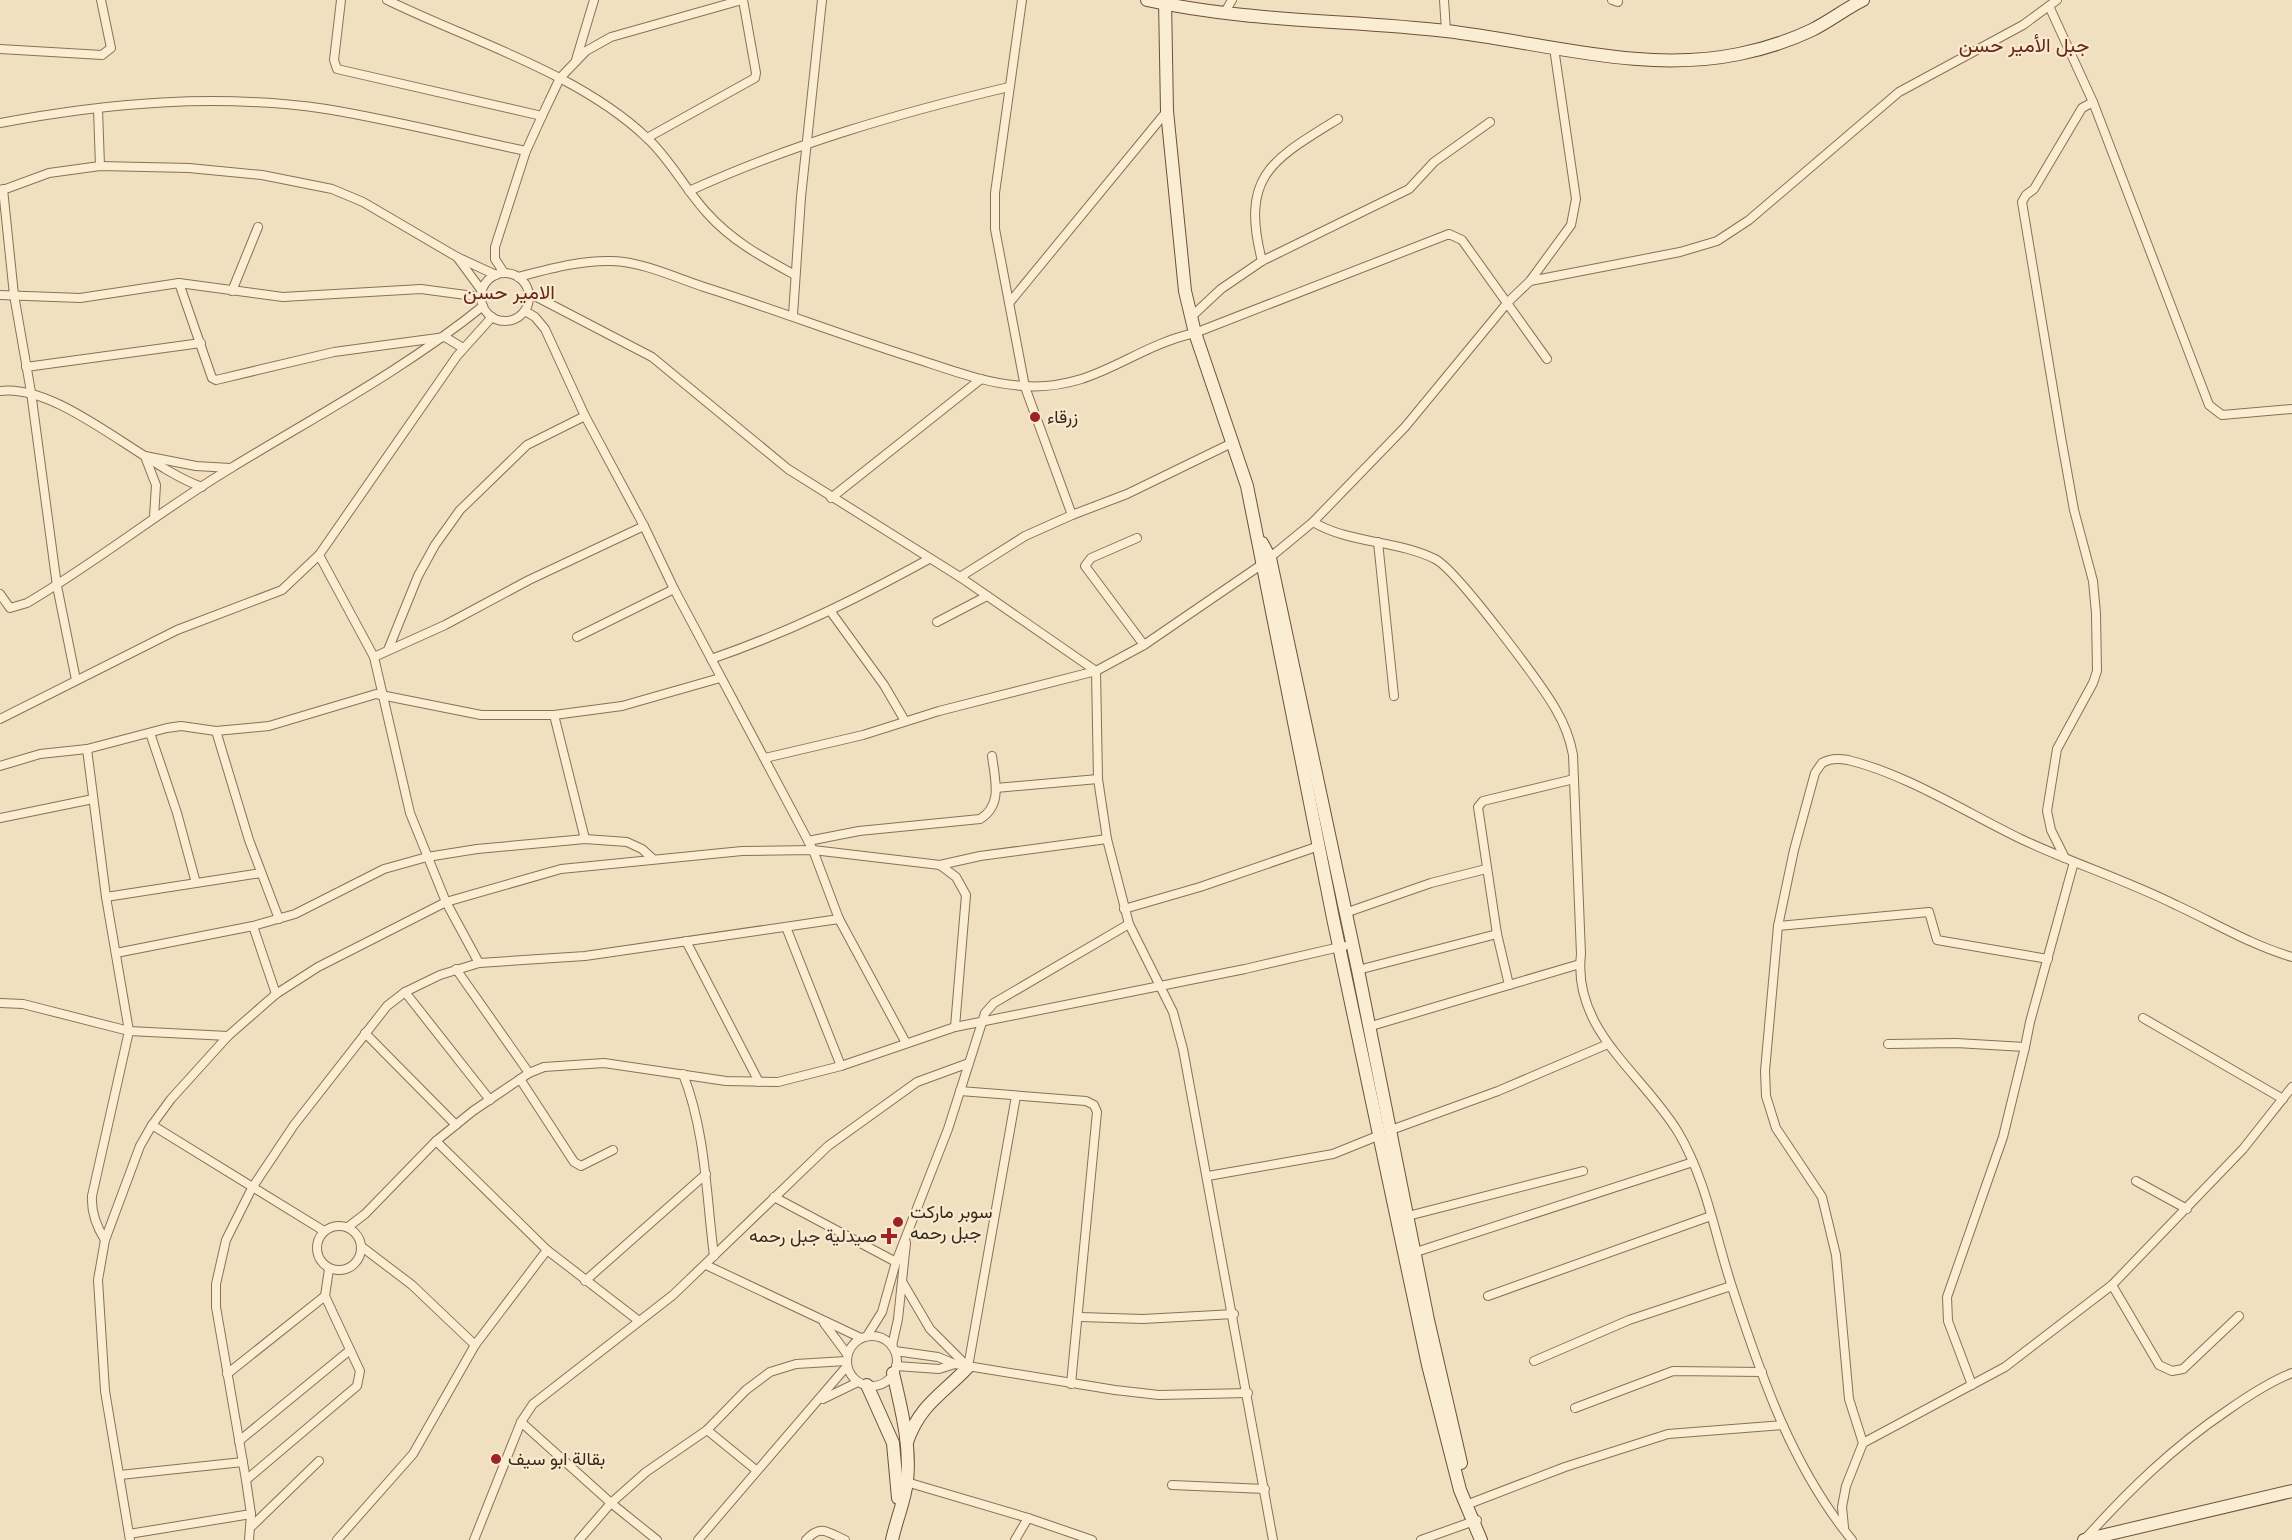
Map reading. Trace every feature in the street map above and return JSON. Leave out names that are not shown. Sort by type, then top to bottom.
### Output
[{"type":"street","points":[[0,49],[102,55],[111,48],[101,0]]},
{"type":"street","points":[[341,0],[334,60],[337,69],[542,116]]},
{"type":"street","points":[[387,0],[560,78],[597,100],[647,138],[689,192],[733,238],[795,276]]},
{"type":"street","points":[[576,61],[594,0]]},
{"type":"street","points":[[500,274],[495,259],[495,247],[526,151],[560,78],[585,51],[611,37],[742,0],[756,73],[754,78],[647,138]]},
{"type":"street","points":[[793,315],[806,144],[822,0]]},
{"type":"street","points":[[1022,0],[1009,87],[995,213],[1025,387],[1072,515]]},
{"type":"street","points":[[1147,0],[1225,12],[1446,32],[1645,59],[1695,59],[1737,54],[1791,39],[1814,29],[1863,0]]},
{"type":"street","points":[[1225,12],[1232,0]]},
{"type":"street","points":[[1444,0],[1446,32]]},
{"type":"street","points":[[1530,281],[1680,252],[1717,242],[1749,220],[1899,92],[2023,25],[2057,0]]},
{"type":"street","points":[[1165,2],[1167,111],[1177,224],[1191,317],[1234,442],[1260,540],[1353,945],[1385,1133],[1408,1216],[1410,1253]]},
{"type":"street","points":[[2049,6],[2093,102],[2204,397],[2213,410],[2222,415],[2292,409]]},
{"type":"street","points":[[765,758],[863,735],[905,721],[1096,672],[1144,645],[1265,562],[1313,522],[1405,427],[1508,302],[1530,281],[1566,236],[1575,213],[1576,199],[1554,48]]},
{"type":"street","points":[[689,192],[754,161],[924,107],[1009,87]]},
{"type":"street","points":[[0,123],[155,101],[192,101],[323,109],[526,151]]},
{"type":"street","points":[[2065,858],[2051,830],[2048,811],[2057,748],[2094,683],[2097,671],[2096,613],[2093,581],[2074,510],[2022,202],[2038,182],[2082,108],[2093,102]]},
{"type":"street","points":[[98,109],[100,166]]},
{"type":"street","points":[[1010,302],[1167,111]]},
{"type":"street","points":[[1262,261],[1256,224],[1263,176],[1287,152],[1338,119]]},
{"type":"street","points":[[1191,317],[1221,289],[1262,261],[1333,224],[1397,197],[1415,183],[1434,162],[1491,122]]},
{"type":"street","points":[[76,680],[57,585],[31,392],[14,295],[1,190],[49,173],[100,166],[229,171],[332,189],[379,210],[456,257],[500,274],[518,277],[567,265],[614,261],[634,264],[793,315],[861,342],[981,379],[1025,387],[1072,383],[1089,379],[1163,343],[1195,333],[1449,234],[1462,240],[1547,359]]},
{"type":"street","points":[[232,291],[258,227]]},
{"type":"street","points":[[456,257],[492,317],[506,321],[514,320],[525,311],[529,293]]},
{"type":"street","points":[[0,594],[6,605],[14,608],[57,585],[154,517],[230,468],[335,407],[445,337],[482,298],[490,279],[500,274]]},
{"type":"street","points":[[518,277],[529,293],[651,357],[756,445],[831,498],[960,577],[1096,672]]},
{"type":"street","points":[[0,295],[80,298],[179,283],[283,297],[421,289],[482,298]]},
{"type":"street","points":[[179,283],[212,378],[219,380],[334,352],[445,337],[463,348]]},
{"type":"street","points":[[525,311],[535,317],[545,329],[585,416],[644,526],[720,678],[813,850],[839,919],[906,1043]]},
{"type":"street","points":[[0,719],[177,630],[282,590],[319,555],[463,348],[492,317]]},
{"type":"street","points":[[26,367],[201,343]]},
{"type":"street","points":[[831,498],[981,379]]},
{"type":"street","points":[[0,392],[31,392],[104,429],[172,474],[202,487]]},
{"type":"street","points":[[388,650],[418,576],[435,545],[460,510],[527,445],[585,416]]},
{"type":"street","points":[[960,577],[1025,536],[1127,494],[1234,442]]},
{"type":"street","points":[[144,456],[230,468]]},
{"type":"street","points":[[144,456],[156,485],[154,517]]},
{"type":"street","points":[[1313,522],[1332,532],[1434,558],[1447,568],[1554,707],[1569,738],[1574,779],[1581,990],[1587,1010],[1608,1044],[1672,1124],[1693,1162],[1731,1286],[1782,1425],[1803,1468],[1852,1540]]},
{"type":"street","points":[[375,657],[445,625],[529,580],[644,526]]},
{"type":"street","points":[[1137,538],[1090,558],[1085,566],[1144,645]]},
{"type":"street","points":[[1378,542],[1394,696]]},
{"type":"street","points":[[319,555],[375,657],[385,694],[405,795],[446,902],[479,963]]},
{"type":"street","points":[[711,659],[759,643],[831,612],[929,559]]},
{"type":"street","points":[[1265,562],[1319,846],[1340,947],[1385,1133],[1443,1429],[1477,1528],[1421,1540]]},
{"type":"street","points":[[577,637],[674,589]]},
{"type":"street","points":[[937,622],[987,596]]},
{"type":"street","points":[[831,612],[884,685],[905,721]]},
{"type":"street","points":[[1096,672],[1098,779],[1107,839],[1129,924],[1161,987],[1183,1049],[1234,1314],[1273,1540]]},
{"type":"street","points":[[0,766],[40,754],[87,749],[181,726],[216,731],[269,726],[365,696],[385,694],[481,715],[554,715],[622,706],[720,678]]},
{"type":"street","points":[[554,715],[585,839]]},
{"type":"street","points":[[216,731],[261,873],[279,919]]},
{"type":"street","points":[[150,733],[177,813],[196,883]]},
{"type":"street","points":[[87,749],[106,897],[129,1031],[92,1196],[96,1223],[105,1240]]},
{"type":"street","points":[[808,841],[859,831],[980,819],[991,813],[995,805],[996,788],[992,756]]},
{"type":"street","points":[[1845,1531],[1842,1507],[1846,1486],[1863,1443],[1849,1399],[1836,1255],[1822,1197],[1776,1128],[1766,1096],[1765,1071],[1778,926],[1794,850],[1815,773],[1827,760],[1849,761],[1893,777],[2065,858],[2176,904],[2260,947],[2292,957]]},
{"type":"street","points":[[996,788],[1098,779]]},
{"type":"street","points":[[1509,985],[1485,869],[1480,804],[1574,779]]},
{"type":"street","points":[[0,818],[93,799]]},
{"type":"street","points":[[116,953],[254,927],[295,914],[384,869],[427,857],[477,849],[585,839],[627,842],[642,849],[652,858]]},
{"type":"street","points":[[251,1514],[130,1537],[105,1391],[100,1330],[99,1266],[105,1240],[140,1146],[152,1125],[171,1099],[228,1036],[276,994],[318,967],[446,902],[537,874],[581,866],[652,858],[813,850],[940,865],[1001,852],[1107,839]]},
{"type":"street","points":[[1124,909],[1256,869],[1319,846]]},
{"type":"street","points":[[1972,1385],[1948,1321],[1947,1297],[2003,1137],[2030,1022],[2074,862]]},
{"type":"street","points":[[940,865],[956,877],[966,895],[955,1027]]},
{"type":"street","points":[[1345,913],[1431,883],[1485,869]]},
{"type":"street","points":[[106,897],[261,873]]},
{"type":"street","points":[[1778,926],[1929,912],[1937,940],[2048,959]]},
{"type":"street","points":[[249,1540],[251,1514],[219,1333],[216,1284],[226,1240],[252,1188],[294,1125],[387,1006],[405,992],[456,969],[479,963],[585,956],[839,919]]},
{"type":"street","points":[[698,1540],[756,1470],[819,1400],[847,1360],[855,1342],[864,1337],[882,1312],[896,1262],[960,1092],[981,1023],[994,1003],[1129,924]]},
{"type":"street","points":[[254,927],[276,994]]},
{"type":"street","points":[[786,927],[841,1066]]},
{"type":"street","points":[[1358,970],[1497,934]]},
{"type":"street","points":[[686,941],[759,1082]]},
{"type":"street","points":[[348,1227],[456,1125],[530,1073],[558,1064],[604,1063],[759,1082],[788,1080],[841,1066],[955,1027],[1161,987],[1353,945]]},
{"type":"street","points":[[1368,1027],[1580,964]]},
{"type":"street","points":[[456,969],[530,1073]]},
{"type":"street","points":[[405,992],[490,1100]]},
{"type":"street","points":[[0,1003],[23,1004],[129,1031],[228,1036]]},
{"type":"street","points":[[2143,1018],[2283,1100]]},
{"type":"street","points":[[365,1033],[456,1125]]},
{"type":"street","points":[[1888,1044],[1956,1043],[2025,1047]]},
{"type":"street","points":[[1208,1176],[1333,1154],[1498,1091],[1608,1044]]},
{"type":"street","points":[[474,1540],[521,1422],[533,1404],[548,1390],[673,1295],[828,1146],[908,1087],[924,1078],[969,1063]]},
{"type":"street","points":[[683,1074],[696,1116],[706,1174],[714,1256]]},
{"type":"street","points":[[520,1079],[574,1162],[581,1166],[613,1150]]},
{"type":"street","points":[[1863,1443],[1972,1385],[2031,1348],[2112,1285],[2243,1149],[2292,1087]]},
{"type":"street","points":[[960,1092],[1086,1101],[1094,1105],[1097,1112],[1080,1317],[1071,1384]]},
{"type":"street","points":[[906,1443],[928,1402],[968,1366],[1016,1096]]},
{"type":"street","points":[[152,1125],[324,1231]]},
{"type":"street","points":[[436,1142],[547,1250],[639,1321]]},
{"type":"street","points":[[1410,1253],[1693,1162]]},
{"type":"street","points":[[1408,1216],[1583,1171]]},
{"type":"street","points":[[585,1281],[706,1174]]},
{"type":"street","points":[[2136,1181],[2187,1209]]},
{"type":"street","points":[[774,1197],[896,1262]]},
{"type":"street","points":[[1488,1296],[1711,1216]]},
{"type":"street","points":[[336,1226],[348,1227],[358,1235],[362,1247],[359,1258],[352,1267],[341,1271],[329,1269],[321,1262],[316,1251],[318,1240],[324,1231],[336,1226]]},
{"type":"street","points":[[892,1540],[903,1481],[906,1443],[894,1348],[903,1283],[906,1237]]},
{"type":"street","points":[[362,1247],[412,1285],[475,1345]]},
{"type":"street","points":[[338,1540],[413,1454],[475,1345],[547,1250]]},
{"type":"street","points":[[705,1265],[824,1323],[864,1337],[881,1337],[894,1348],[944,1359],[955,1364],[1071,1384],[1159,1395],[1248,1393]]},
{"type":"street","points":[[246,1480],[357,1386],[360,1371],[325,1296],[329,1269]]},
{"type":"street","points":[[903,1283],[930,1329],[968,1366]]},
{"type":"street","points":[[2112,1285],[2159,1365],[2172,1371],[2183,1369],[2239,1316]]},
{"type":"street","points":[[1534,1361],[1629,1320],[1731,1286]]},
{"type":"street","points":[[227,1374],[325,1296]]},
{"type":"street","points":[[1080,1317],[1143,1319],[1234,1314]]},
{"type":"street","points":[[824,1323],[862,1384],[893,1443],[903,1481]]},
{"type":"street","points":[[239,1441],[351,1350]]},
{"type":"street","points":[[579,1540],[611,1503],[646,1472],[707,1430],[746,1390],[777,1368],[847,1360]]},
{"type":"street","points":[[819,1400],[862,1384],[882,1384],[895,1370],[939,1369],[955,1364]]},
{"type":"street","points":[[1575,1408],[1673,1371],[1762,1372]]},
{"type":"street","points":[[2084,1540],[2133,1485],[2196,1431],[2274,1380],[2292,1373]]},
{"type":"street","points":[[521,1422],[611,1503],[657,1540]]},
{"type":"street","points":[[1468,1504],[1564,1467],[1668,1434],[1782,1425]]},
{"type":"street","points":[[707,1430],[756,1470]]},
{"type":"street","points":[[251,1527],[319,1461]]},
{"type":"street","points":[[120,1475],[243,1462]]},
{"type":"street","points":[[903,1481],[1028,1518],[1092,1540]]},
{"type":"street","points":[[1172,1485],[1265,1489]]},
{"type":"street","points":[[2084,1540],[2292,1491]]},
{"type":"street","points":[[1015,1540],[1028,1518]]},
{"type":"street","points":[[806,1540],[814,1531],[820,1530],[845,1540]]},
{"type":"place","name":"زرقاء","points":[[1035,417]]},
{"type":"place","name":"سوبر ماركت جبل رحمه","points":[[898,1222]]},
{"type":"place","name":"صيدلية جبل رحمه","points":[[889,1236]]},
{"type":"place","name":"بقالة ابو سيف","points":[[496,1459]]},
{"type":"district","name":"جبل الأمير حسن","points":[[2024,45]]},
{"type":"district","name":"الامير حسن","points":[[509,292]]}]
